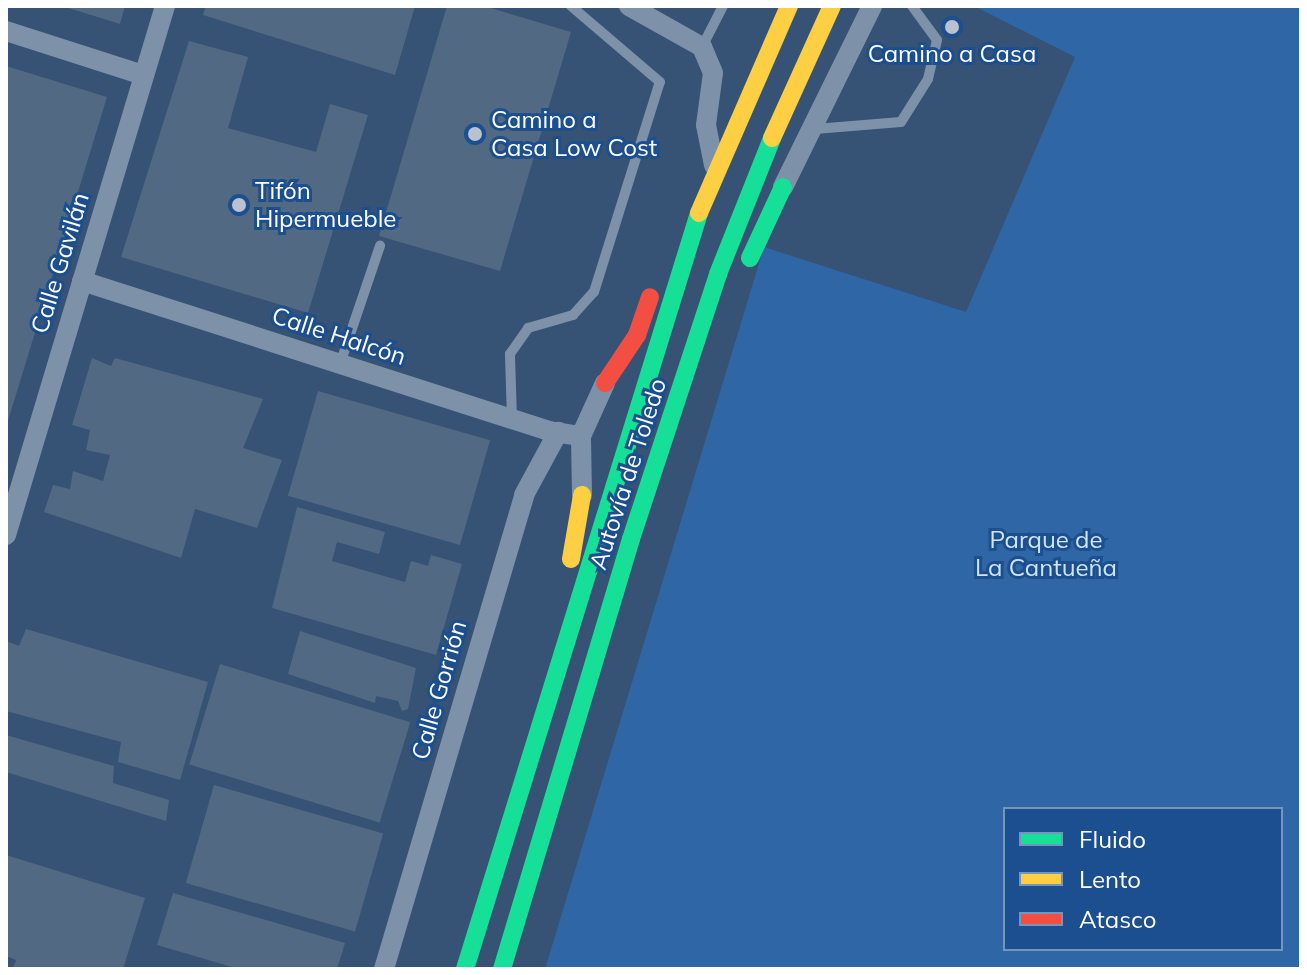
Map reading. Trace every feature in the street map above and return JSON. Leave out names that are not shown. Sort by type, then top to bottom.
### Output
[{"type":"highway","name":"Autovía de Toledo","points":[[465,969],[705,194],[789,6]]},
{"type":"highway","name":"Autovía de Toledo","points":[[502,969],[642,505],[718,274],[789,96],[832,6]]},
{"type":"highway","points":[[739,280],[783,187]]},
{"type":"highway","points":[[605,383],[637,335],[676,227],[705,194]]},
{"type":"highway","points":[[642,505],[679,448],[719,336]]},
{"type":"highway","points":[[557,665],[582,495]]},
{"type":"street","name":"Calle Gavilán","points":[[6,535],[165,6]]},
{"type":"street","points":[[629,6],[702,47],[713,73],[706,125],[714,169]]},
{"type":"street","points":[[783,187],[815,129],[872,6]]},
{"type":"street","points":[[6,31],[143,75]]},
{"type":"street","name":"Calle Halcón","points":[[82,281],[512,419],[581,436]]},
{"type":"street","points":[[582,495],[581,436],[605,383]]},
{"type":"street","name":"Calle Gorrión","points":[[384,969],[524,495],[558,432]]},
{"type":"lane","points":[[512,419],[510,354],[528,328],[573,315],[594,292],[660,82],[571,6]]},
{"type":"lane","points":[[702,47],[723,6]]},
{"type":"lane","points":[[815,129],[901,122],[928,79],[937,40],[912,6]]},
{"type":"lane","points":[[340,364],[380,246]]},
{"type":"green space","name":"Parque de La Cantueña","points":[[974,6],[1301,6],[1301,969],[545,969],[764,247],[966,312],[1075,57]]},
{"type":"building","points":[[62,6],[125,6],[120,24]]},
{"type":"building","points":[[206,6],[415,6],[395,75],[203,15]]},
{"type":"building","name":"Camino a Casa Low Cost","points":[[447,6],[484,6],[571,32],[500,271],[379,236]]},
{"type":"building","name":"Tifón Hipermueble","points":[[189,41],[248,57],[228,128],[316,152],[330,104],[368,115],[308,313],[121,257]]},
{"type":"building","points":[[6,66],[107,97],[7,424],[6,423]]},
{"type":"building","points":[[92,358],[111,366],[115,358],[263,399],[243,448],[282,460],[257,528],[195,509],[181,558],[44,512],[53,485],[70,489],[73,471],[103,481],[110,455],[86,450],[90,430],[72,425]]},
{"type":"building","points":[[318,391],[490,440],[460,545],[288,496]]},
{"type":"building","points":[[297,507],[385,532],[379,554],[337,542],[332,561],[405,582],[411,561],[428,566],[431,555],[462,564],[436,655],[272,608]]},
{"type":"building","points":[[26,629],[208,682],[180,780],[118,762],[121,742],[6,711],[6,641],[19,646]]},
{"type":"building","points":[[300,631],[416,668],[408,709],[402,711],[398,701],[376,696],[375,703],[288,674]]},
{"type":"building","points":[[220,664],[410,722],[380,823],[189,764]]},
{"type":"building","points":[[6,735],[114,766],[113,783],[169,800],[166,821],[6,772]]},
{"type":"building","points":[[214,785],[383,834],[355,932],[186,883]]},
{"type":"building","points":[[6,855],[145,898],[123,969],[13,968],[16,960],[6,956]]},
{"type":"building","points":[[173,893],[345,943],[337,969],[239,969],[157,945]]},
{"type":"traffic: fast","points":[[502,969],[631,539],[718,274],[772,138]]},
{"type":"traffic: fast","points":[[750,258],[783,187]]},
{"type":"traffic: fast","points":[[465,969],[699,213]]},
{"type":"traffic: slow","points":[[699,213],[789,6]]},
{"type":"traffic: slow","points":[[772,138],[832,6]]},
{"type":"traffic: slow","points":[[571,559],[582,495]]},
{"type":"traffic: jam","points":[[605,383],[637,335],[650,297]]},
{"type":"place","name":"Camino a Casa","points":[[952,27]]},
{"type":"place","name":"Camino a Casa Low Cost","points":[[475,134]]},
{"type":"place","name":"Tifón Hipermueble","points":[[239,205]]}]
